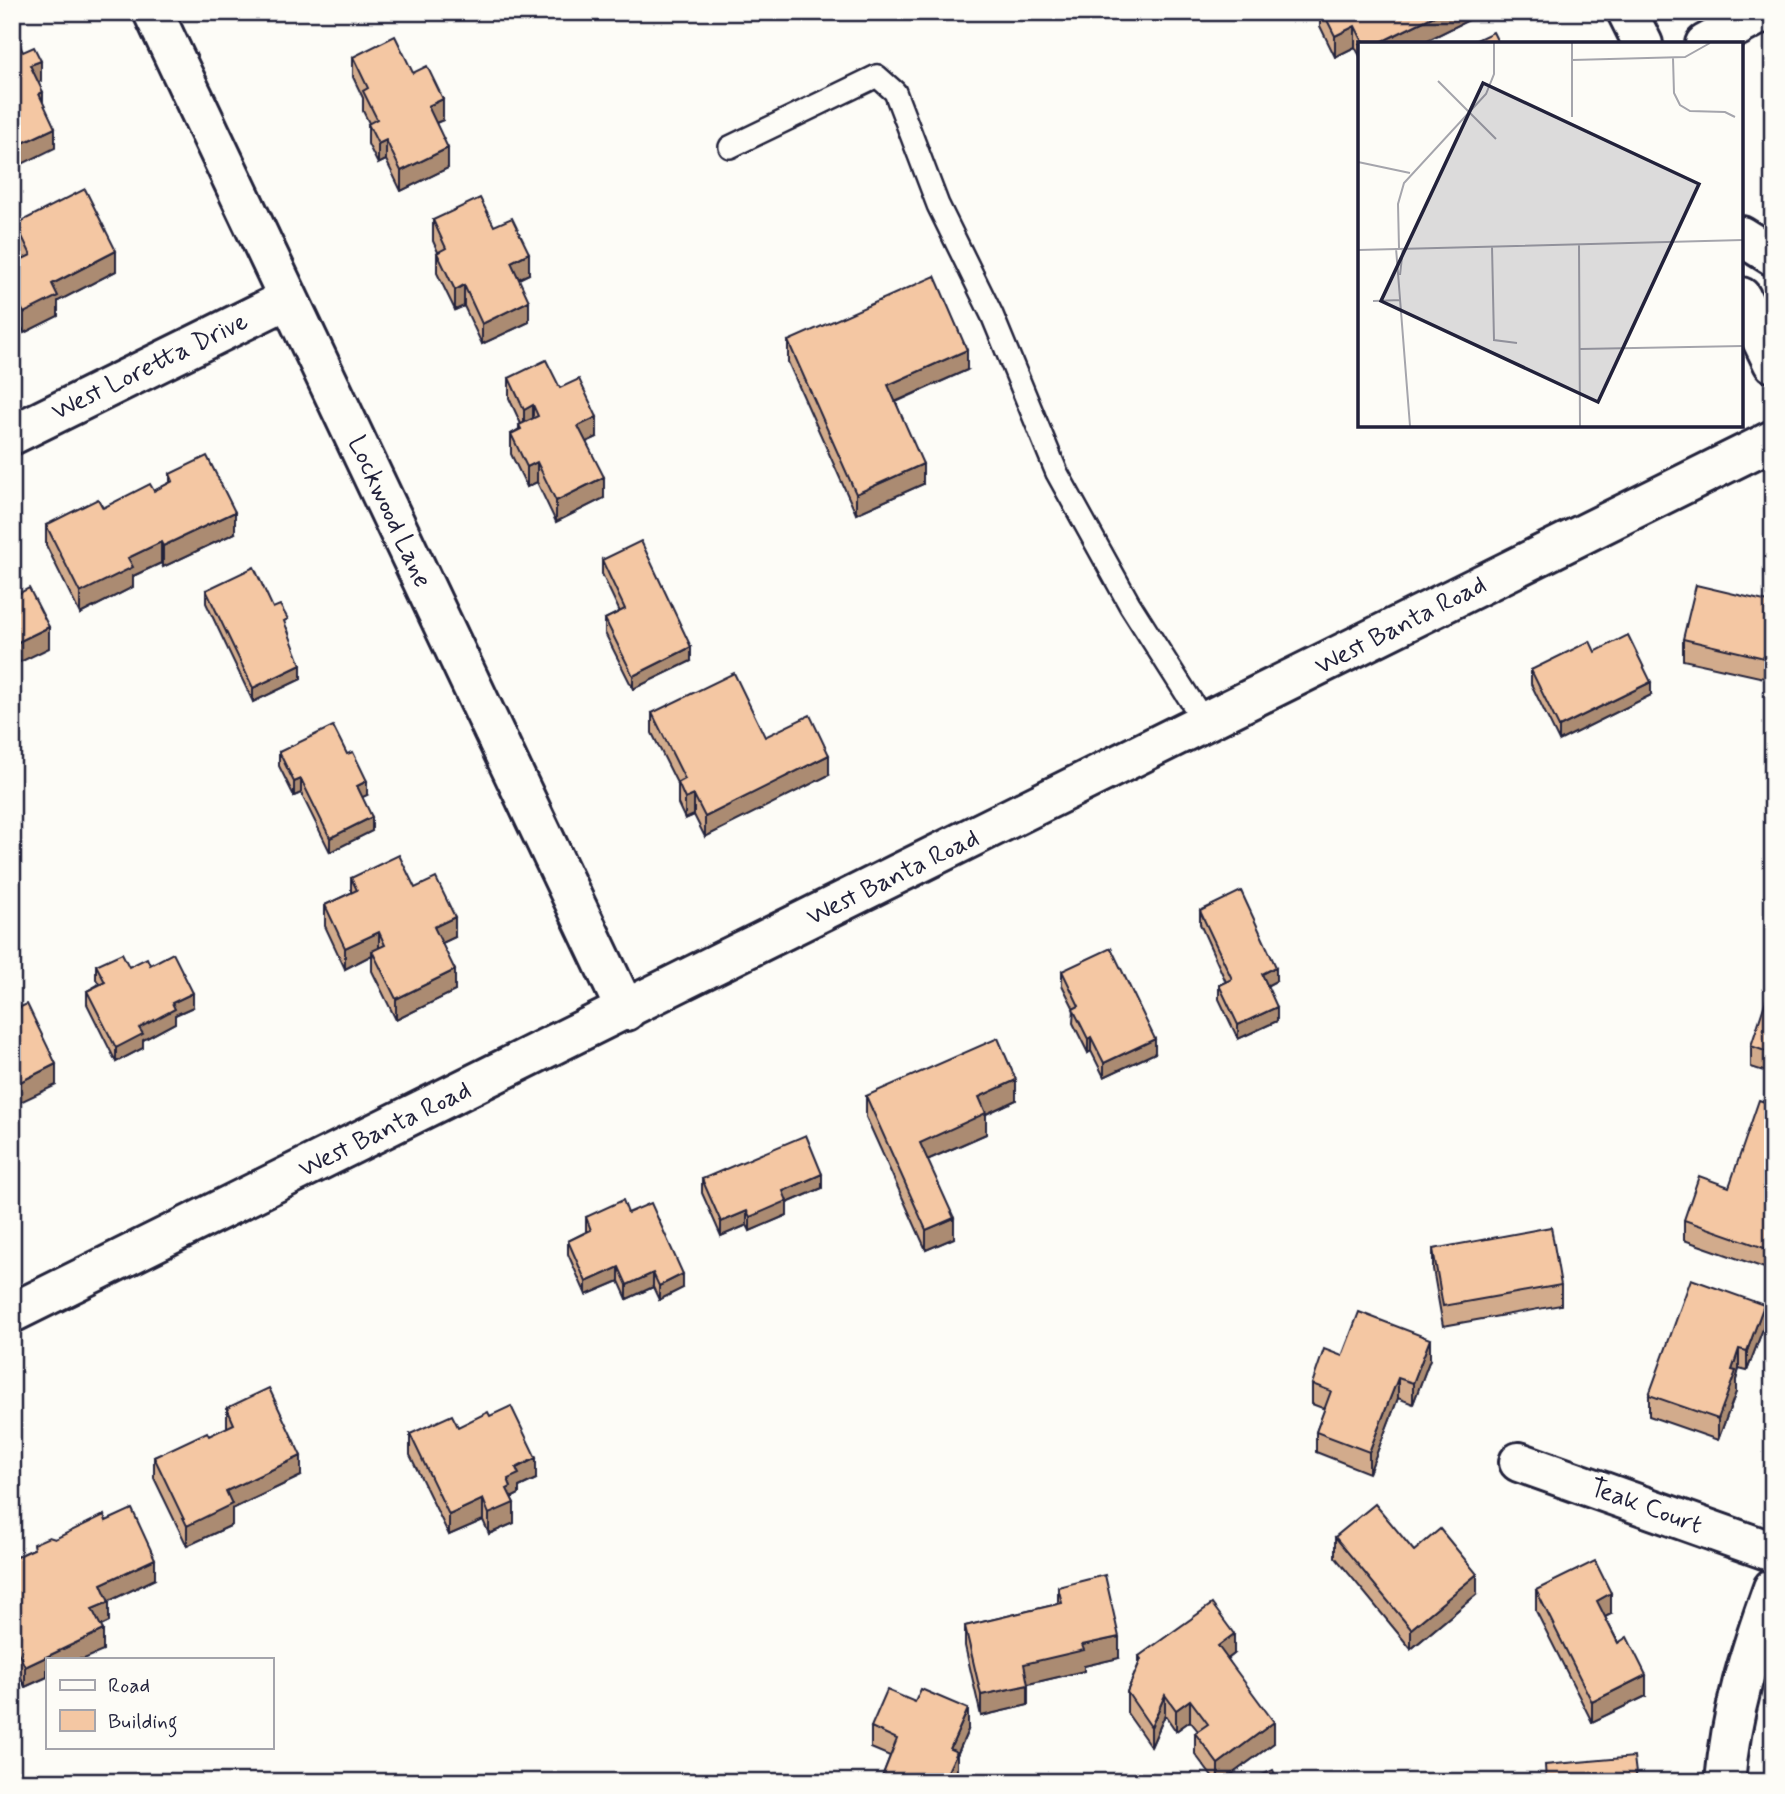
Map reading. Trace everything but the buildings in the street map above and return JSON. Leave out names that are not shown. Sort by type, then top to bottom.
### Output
[{"type":"street","name":"Lockwood Lane","points":[[153,12],[626,1011]]},
{"type":"street","points":[[1627,12],[1642,42]]},
{"type":"street","points":[[1709,42],[1764,12]]},
{"type":"street","points":[[1743,237],[1773,256]]},
{"type":"street","name":"West Loretta Drive","points":[[12,435],[288,299]]},
{"type":"street","points":[[1743,301],[1773,363]]},
{"type":"street","name":"West Banta Road","points":[[12,1313],[626,1011],[1773,440]]},
{"type":"street","name":"Teak Court","points":[[1519,1462],[1773,1552]]},
{"type":"street","points":[[1726,1782],[1729,1736],[1740,1684],[1773,1588]]},
{"type":"lane","points":[[730,147],[877,76],[895,92],[937,205],[992,315],[1057,472],[1130,605],[1205,723]]}]
